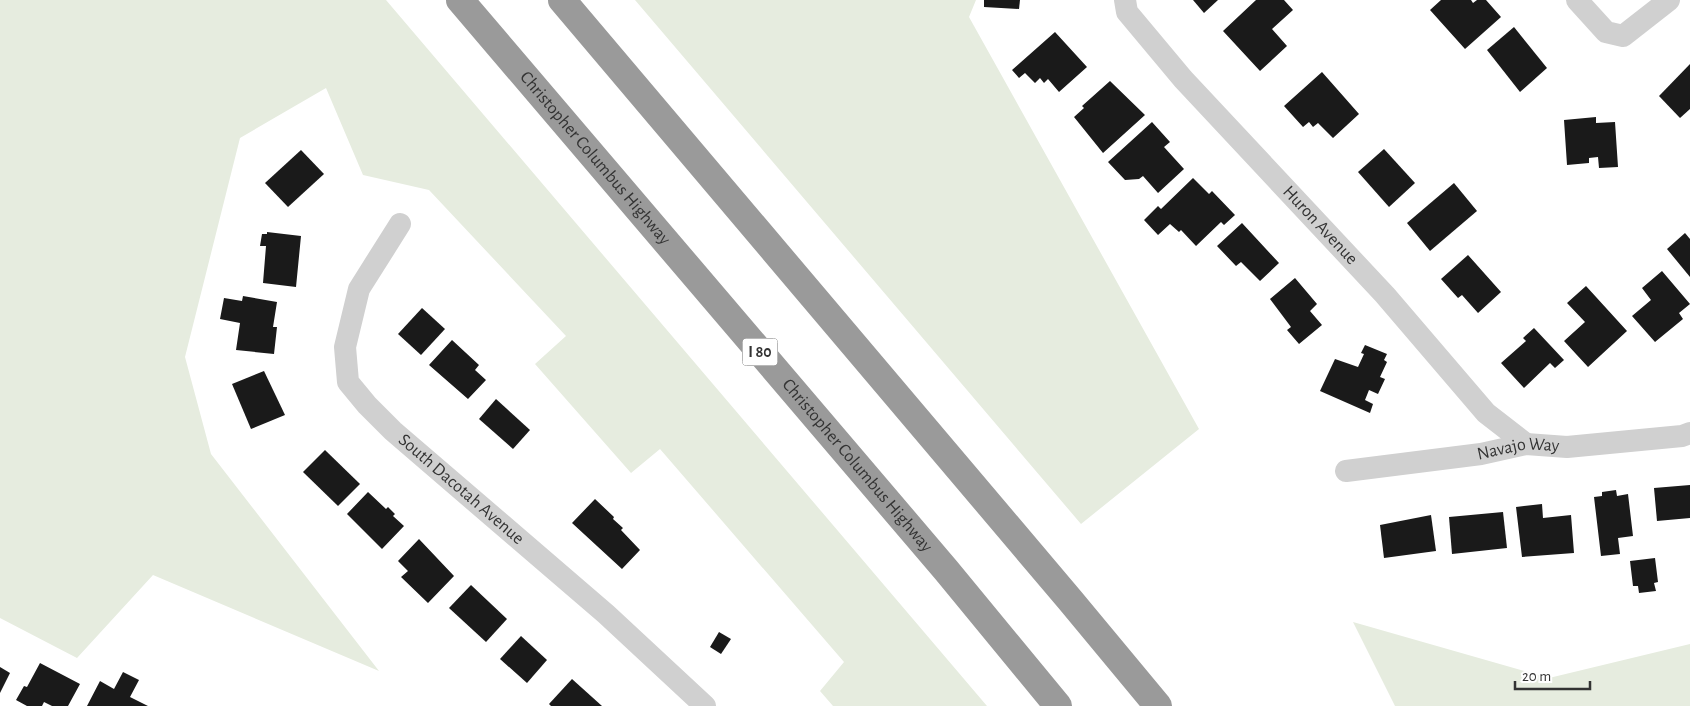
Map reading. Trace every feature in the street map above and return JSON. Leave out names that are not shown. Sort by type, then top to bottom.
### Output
[{"type":"highway","name":"Christopher Columbus Highway","points":[[460,0],[946,570],[1058,706]]},
{"type":"highway","points":[[562,0],[1064,592],[1158,706]]},
{"type":"street","name":"Huron Avenue","points":[[1125,0],[1127,12],[1183,79],[1385,295],[1486,413],[1526,444]]},
{"type":"street","points":[[1577,0],[1606,32],[1623,36],[1669,0]]},
{"type":"street","name":"South Dacotah Avenue","points":[[400,224],[359,289],[344,347],[348,382],[367,405],[393,431],[606,614],[706,706]]},
{"type":"street","name":"Navajo Way","points":[[1346,471],[1481,454],[1526,444],[1567,448],[1682,436],[1690,433]]},
{"type":"shaded area","points":[[0,0],[386,0],[987,706],[833,706],[820,691],[844,662],[660,449],[631,473],[535,364],[566,336],[429,190],[363,175],[326,88],[240,138],[185,357],[211,454],[379,671],[153,575],[77,658],[0,618]]},
{"type":"shaded area","points":[[635,0],[976,0],[969,17],[1199,429],[1081,524]]},
{"type":"shaded area","points":[[1353,622],[1549,678],[1690,644],[1690,706],[1395,706]]},
{"type":"building","points":[[984,0],[1020,0],[1019,9],[984,7]]},
{"type":"building","points":[[1193,0],[1218,0],[1204,13]]},
{"type":"building","points":[[1256,0],[1284,0],[1293,10],[1272,29],[1287,46],[1260,71],[1223,31]]},
{"type":"building","points":[[1441,0],[1471,0],[1473,3],[1477,0],[1486,0],[1501,17],[1465,49],[1430,10]]},
{"type":"building","points":[[1514,27],[1547,68],[1520,92],[1487,50]]},
{"type":"building","points":[[1055,32],[1087,67],[1059,92],[1048,79],[1044,83],[1040,78],[1035,83],[1025,73],[1019,78],[1012,70]]},
{"type":"building","points":[[1690,64],[1690,109],[1680,118],[1659,96]]},
{"type":"building","points":[[1322,72],[1359,114],[1333,138],[1318,123],[1313,127],[1309,122],[1303,127],[1284,106]]},
{"type":"building","points":[[1110,81],[1145,115],[1103,153],[1074,117],[1084,108],[1082,106]]},
{"type":"building","points":[[1596,117],[1596,123],[1615,122],[1618,167],[1599,168],[1598,157],[1589,158],[1589,163],[1567,165],[1564,120]]},
{"type":"building","points":[[1152,122],[1170,142],[1164,147],[1184,169],[1158,193],[1143,176],[1139,179],[1125,180],[1108,162]]},
{"type":"building","points":[[1384,149],[1415,183],[1389,207],[1358,172]]},
{"type":"building","points":[[301,150],[324,174],[288,207],[265,183]]},
{"type":"building","points":[[1193,178],[1209,194],[1212,191],[1235,215],[1224,225],[1221,222],[1196,246],[1181,230],[1179,232],[1170,224],[1158,235],[1144,220],[1158,206],[1161,209]]},
{"type":"building","points":[[1454,183],[1477,211],[1430,251],[1407,223]]},
{"type":"building","points":[[1242,223],[1279,263],[1260,281],[1241,262],[1236,266],[1217,246]]},
{"type":"building","points":[[267,232],[301,236],[296,287],[263,283],[266,246],[260,246],[262,234],[267,234]]},
{"type":"building","points":[[1685,233],[1690,239],[1690,277],[1667,249]]},
{"type":"building","points":[[1468,255],[1501,292],[1478,313],[1462,295],[1458,298],[1441,279]]},
{"type":"building","points":[[1662,271],[1690,304],[1679,313],[1683,319],[1655,342],[1632,316],[1651,300],[1642,288]]},
{"type":"building","points":[[1295,278],[1317,304],[1310,311],[1322,325],[1299,344],[1287,330],[1291,327],[1270,299]]},
{"type":"building","points":[[1586,286],[1627,331],[1588,367],[1564,341],[1585,322],[1567,303]]},
{"type":"building","points":[[243,296],[277,302],[273,327],[277,327],[274,354],[236,350],[240,323],[220,319],[224,298],[242,301]]},
{"type":"building","points":[[422,308],[445,329],[421,355],[398,334]]},
{"type":"building","points":[[1534,328],[1564,360],[1555,368],[1550,363],[1524,388],[1501,363],[1526,341],[1523,338]]},
{"type":"building","points":[[452,340],[479,365],[475,370],[486,380],[468,399],[429,365]]},
{"type":"building","points":[[1365,345],[1387,354],[1384,360],[1387,362],[1380,377],[1385,379],[1378,394],[1369,390],[1365,400],[1373,404],[1370,413],[1320,391],[1335,359],[1358,367],[1364,354],[1361,353]]},
{"type":"building","points":[[264,371],[285,415],[251,429],[232,384]]},
{"type":"building","points":[[496,399],[530,430],[513,449],[479,419]]},
{"type":"building","points":[[325,450],[360,484],[338,506],[303,472]]},
{"type":"building","points":[[1690,485],[1690,518],[1657,521],[1654,488]]},
{"type":"building","points":[[1616,490],[1617,496],[1628,494],[1633,536],[1618,538],[1620,554],[1601,556],[1594,497],[1602,496],[1602,492]]},
{"type":"building","points":[[368,492],[386,509],[388,507],[395,514],[393,516],[404,526],[382,549],[347,514]]},
{"type":"building","points":[[595,499],[614,517],[613,519],[623,528],[621,530],[640,550],[622,569],[572,523]]},
{"type":"building","points":[[1542,504],[1543,518],[1571,515],[1574,553],[1522,557],[1516,507]]},
{"type":"building","points":[[1503,512],[1507,548],[1452,554],[1449,517]]},
{"type":"building","points":[[1431,515],[1436,551],[1384,558],[1380,525]]},
{"type":"building","points":[[419,539],[454,576],[428,603],[401,577],[408,571],[398,561]]},
{"type":"building","points":[[1655,558],[1658,582],[1654,583],[1656,591],[1639,593],[1638,586],[1633,586],[1630,561]]},
{"type":"building","points":[[471,585],[507,619],[486,642],[449,608]]},
{"type":"building","points":[[719,632],[731,639],[721,654],[710,647]]},
{"type":"building","points":[[521,636],[547,660],[527,683],[500,659]]},
{"type":"building","points":[[40,663],[80,684],[68,706],[52,706],[44,702],[42,706],[27,706],[16,700],[24,686],[27,687]]},
{"type":"building","points":[[0,667],[10,673],[0,693]]},
{"type":"building","points":[[123,672],[139,680],[130,697],[148,706],[87,706],[100,681],[114,689]]},
{"type":"building","points":[[572,679],[602,706],[551,706],[549,704]]}]
